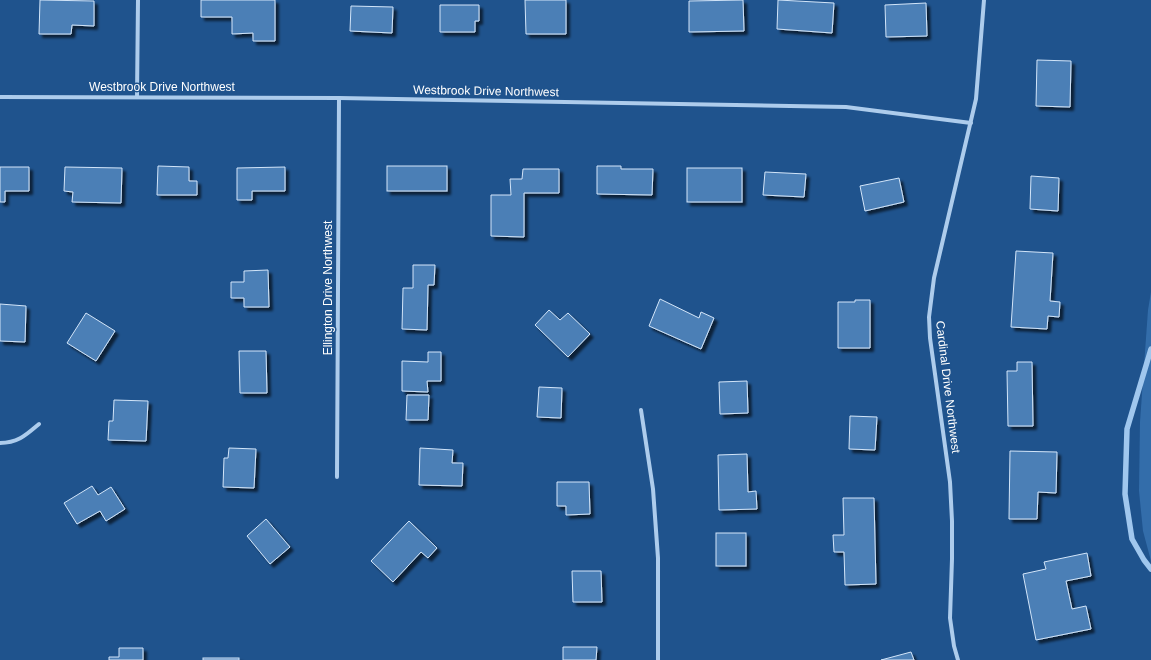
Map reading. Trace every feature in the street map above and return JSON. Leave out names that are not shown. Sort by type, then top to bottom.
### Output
[{"type":"street","points":[[137,97],[138,0]]},
{"type":"street","name":"Cardinal Drive Northwest","points":[[958,660],[954,646],[950,618],[952,544],[950,482],[930,338],[929,317],[934,278],[972,123],[976,99],[984,0]]},
{"type":"street","name":"Westbrook Drive Northwest","points":[[0,97],[339,98],[846,108],[972,123]]},
{"type":"street","name":"Ellington Drive Northwest","points":[[337,478],[339,98]]},
{"type":"street","points":[[642,410],[653,489],[658,558],[658,660]]},
{"type":"street","points":[[0,443],[11,443],[26,435],[39,424]]},
{"type":"shaded area","points":[[1151,292],[1151,561],[1143,531],[1139,491],[1140,422],[1148,310]]},
{"type":"building","points":[[40,0],[94,1],[94,26],[72,25],[71,34],[39,34]]},
{"type":"building","points":[[201,0],[275,0],[275,41],[253,41],[253,33],[232,34],[232,17],[201,17]]},
{"type":"building","points":[[525,0],[566,0],[566,34],[526,34]]},
{"type":"building","points":[[743,0],[744,31],[689,32],[689,1]]},
{"type":"building","points":[[778,0],[834,3],[832,33],[777,29]]},
{"type":"building","points":[[926,3],[927,36],[886,37],[885,5]]},
{"type":"building","points":[[440,5],[479,5],[479,21],[475,21],[475,32],[440,32]]},
{"type":"building","points":[[351,6],[393,7],[392,33],[350,31]]},
{"type":"building","points":[[1037,60],[1071,61],[1070,107],[1036,106]]},
{"type":"building","points":[[158,166],[189,167],[189,181],[197,181],[197,195],[157,195]]},
{"type":"building","points":[[387,166],[447,166],[447,191],[387,191]]},
{"type":"building","points":[[597,166],[621,166],[621,169],[653,169],[652,195],[597,194]]},
{"type":"building","points":[[0,167],[29,167],[29,191],[5,191],[5,202],[0,202]]},
{"type":"building","points":[[65,167],[122,168],[121,203],[72,202],[73,192],[64,191]]},
{"type":"building","points":[[285,167],[285,191],[252,191],[252,200],[237,200],[237,168]]},
{"type":"building","points":[[687,168],[742,168],[742,202],[687,202]]},
{"type":"building","points":[[523,169],[559,169],[559,193],[524,193],[524,237],[491,236],[491,195],[511,195],[510,179],[522,179]]},
{"type":"building","points":[[765,172],[806,174],[804,197],[763,195]]},
{"type":"building","points":[[1031,176],[1059,178],[1058,211],[1030,209]]},
{"type":"building","points":[[899,178],[904,202],[865,211],[860,186]]},
{"type":"building","points":[[1016,251],[1053,253],[1050,301],[1060,302],[1059,317],[1048,316],[1047,329],[1011,327]]},
{"type":"building","points":[[413,265],[435,265],[434,285],[428,285],[427,330],[402,329],[403,288],[413,288]]},
{"type":"building","points":[[268,270],[269,307],[244,307],[244,298],[231,298],[231,282],[244,282],[244,271]]},
{"type":"building","points":[[660,299],[699,318],[701,312],[714,318],[701,349],[649,326]]},
{"type":"building","points":[[855,300],[870,300],[870,348],[838,348],[838,302],[855,302]]},
{"type":"building","points":[[0,304],[26,306],[25,342],[0,341]]},
{"type":"building","points":[[549,310],[560,320],[568,313],[590,334],[568,357],[535,325]]},
{"type":"building","points":[[86,313],[115,331],[96,361],[67,343]]},
{"type":"building","points":[[239,351],[266,351],[267,393],[240,393]]},
{"type":"building","points":[[428,352],[441,352],[441,381],[427,381],[428,392],[402,391],[402,361],[428,362]]},
{"type":"building","points":[[1017,362],[1032,362],[1033,426],[1008,426],[1007,371],[1017,371]]},
{"type":"building","points":[[747,381],[748,413],[720,414],[719,382]]},
{"type":"building","points":[[539,387],[562,388],[561,418],[537,417]]},
{"type":"building","points":[[407,395],[429,395],[428,420],[406,420]]},
{"type":"building","points":[[114,400],[148,401],[146,441],[108,440],[109,421],[113,421]]},
{"type":"building","points":[[850,416],[877,417],[875,450],[849,449]]},
{"type":"building","points":[[229,448],[256,449],[254,488],[223,487],[224,458],[228,458]]},
{"type":"building","points":[[420,448],[453,450],[452,463],[463,463],[462,486],[419,485]]},
{"type":"building","points":[[1010,451],[1057,452],[1056,493],[1038,492],[1037,519],[1009,519]]},
{"type":"building","points":[[747,454],[748,492],[756,491],[757,509],[719,510],[718,455]]},
{"type":"building","points":[[557,482],[589,482],[590,514],[566,515],[566,506],[557,506]]},
{"type":"building","points":[[92,486],[98,495],[111,487],[125,509],[106,521],[100,511],[77,524],[64,503]]},
{"type":"building","points":[[843,498],[874,498],[876,584],[845,585],[844,552],[834,552],[833,535],[844,535]]},
{"type":"building","points":[[266,519],[290,547],[270,564],[247,536]]},
{"type":"building","points":[[409,521],[437,548],[428,558],[421,552],[393,582],[371,561]]},
{"type":"building","points":[[716,533],[746,533],[746,566],[716,566]]},
{"type":"building","points":[[1087,553],[1091,576],[1066,581],[1072,609],[1086,606],[1091,629],[1036,640],[1023,574],[1046,569],[1044,562]]},
{"type":"building","points":[[572,571],[601,571],[602,602],[573,602]]},
{"type":"building","points":[[563,647],[597,647],[596,660],[563,660]]},
{"type":"building","points":[[119,648],[143,648],[143,660],[109,660],[109,657],[119,657]]},
{"type":"building","points":[[911,652],[914,660],[881,660]]},
{"type":"building","points":[[203,658],[239,658],[239,660],[203,660]]},
{"type":"waterway","points":[[1151,349],[1127,429],[1125,494],[1132,539],[1151,569]]}]
